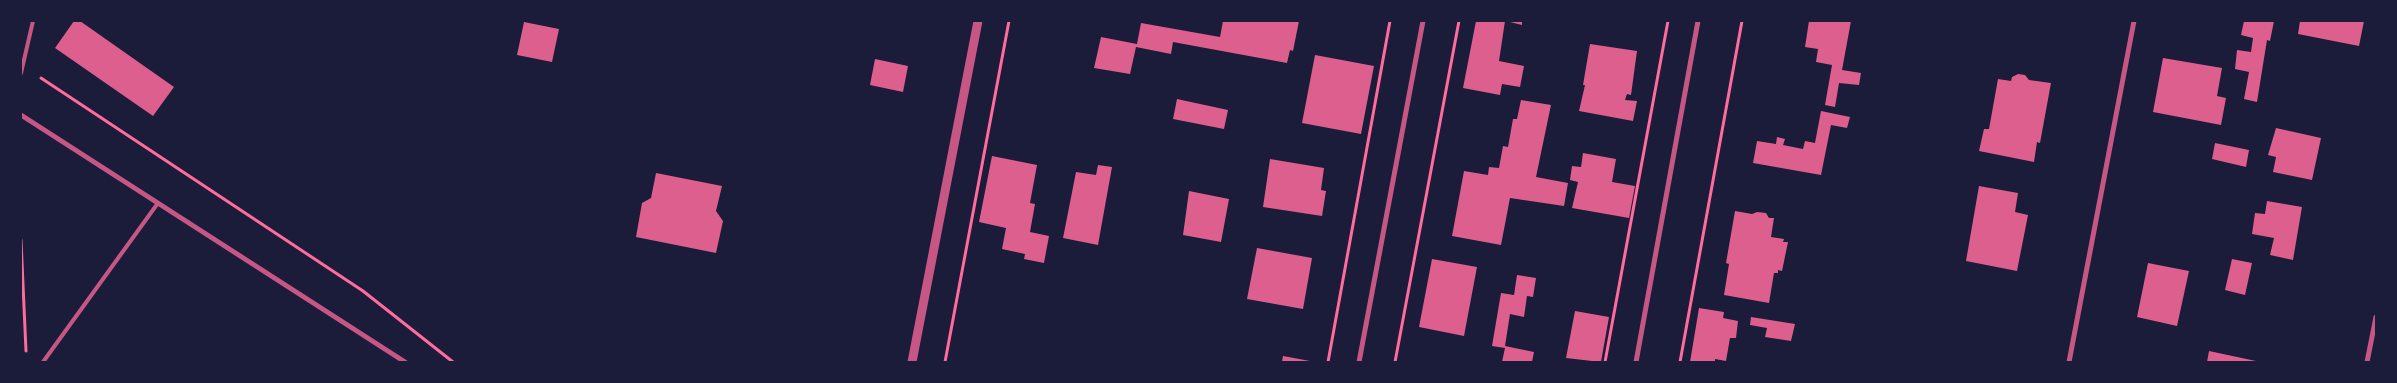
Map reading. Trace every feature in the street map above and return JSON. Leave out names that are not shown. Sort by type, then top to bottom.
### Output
[{"type":"street","points":[[912,362],[978,21]]},
{"type":"street","points":[[1359,362],[1422,21]]},
{"type":"street","points":[[1636,362],[1698,21]]},
{"type":"street","points":[[2068,362],[2134,21]]},
{"type":"street","points":[[21,115],[405,362]]},
{"type":"street","points":[[2367,362],[2376,316]]},
{"type":"lane","points":[[21,73],[33,21]]},
{"type":"lane","points":[[43,362],[158,203]]},
{"type":"path","points":[[945,362],[1010,21]]},
{"type":"path","points":[[1328,362],[1390,21]]},
{"type":"path","points":[[1396,362],[1459,21]]},
{"type":"path","points":[[1605,362],[1668,21]]},
{"type":"path","points":[[1680,362],[1742,21]]},
{"type":"path","points":[[23,67],[363,291],[453,362]]},
{"type":"path","points":[[21,240],[26,352]]},
{"type":"building","points":[[74,21],[80,21],[174,87],[153,116],[55,48]]},
{"type":"building","points":[[1223,21],[1299,21],[1293,51],[1290,50],[1287,63],[1173,42],[1171,54],[1136,47],[1130,74],[1094,68],[1101,37],[1137,44],[1141,23],[1220,37]]},
{"type":"building","points":[[1476,21],[1505,21],[1499,61],[1524,66],[1520,87],[1502,84],[1500,95],[1463,88]]},
{"type":"building","points":[[1506,21],[1522,21],[1522,25]]},
{"type":"building","points":[[1809,21],[1851,21],[1842,70],[1861,73],[1859,85],[1839,83],[1835,107],[1825,105],[1832,65],[1816,62],[1818,49],[1805,47]]},
{"type":"building","points":[[2244,21],[2274,21],[2270,41],[2267,40],[2257,102],[2244,99],[2249,72],[2235,69],[2237,50],[2251,52],[2253,38],[2241,35]]},
{"type":"building","points":[[2300,21],[2364,21],[2359,46],[2298,34]]},
{"type":"building","points":[[524,22],[559,29],[552,62],[517,55]]},
{"type":"building","points":[[1590,44],[1637,51],[1631,95],[1627,94],[1625,100],[1637,101],[1633,121],[1579,111],[1585,85],[1583,85]]},
{"type":"building","points":[[1315,55],[1374,66],[1361,134],[1302,123]]},
{"type":"building","points":[[2163,58],[2222,68],[2217,96],[2226,98],[2221,125],[2153,112]]},
{"type":"building","points":[[875,59],[908,66],[903,92],[870,85]]},
{"type":"building","points":[[2018,74],[2025,75],[2029,80],[2051,83],[2040,143],[2037,142],[2034,162],[1979,151],[1984,129],[1989,129],[1998,79],[2011,81],[2012,77]]},
{"type":"building","points":[[1177,99],[1228,110],[1224,129],[1173,119]]},
{"type":"building","points":[[1521,100],[1551,105],[1536,177],[1568,183],[1564,206],[1510,198],[1501,245],[1452,236],[1464,171],[1488,175],[1489,167],[1499,168],[1503,146],[1508,147],[1513,119],[1517,119]]},
{"type":"building","points":[[1821,111],[1850,117],[1847,128],[1831,125],[1821,175],[1753,163],[1757,141],[1776,144],[1777,137],[1785,139],[1783,145],[1803,149],[1805,141],[1815,143]]},
{"type":"building","points":[[2276,128],[2321,138],[2312,180],[2273,172],[2276,157],[2268,155]]},
{"type":"building","points":[[2215,143],[2249,150],[2246,167],[2212,159]]},
{"type":"building","points":[[1583,153],[1616,159],[1612,182],[1635,186],[1629,218],[1572,208],[1578,182],[1570,180],[1572,166],[1581,167]]},
{"type":"building","points":[[992,156],[1037,165],[1030,203],[1035,204],[1030,232],[1049,236],[1044,263],[1024,259],[1025,254],[1002,249],[1006,228],[979,222]]},
{"type":"building","points":[[1270,159],[1324,168],[1321,190],[1326,191],[1322,216],[1263,207]]},
{"type":"building","points":[[1098,165],[1112,167],[1098,245],[1063,238],[1076,172],[1096,175]]},
{"type":"building","points":[[656,173],[722,186],[716,211],[723,221],[716,253],[636,237],[642,203],[651,198]]},
{"type":"building","points":[[1979,186],[2018,193],[2015,212],[2028,215],[2017,271],[1966,261]]},
{"type":"building","points":[[1189,191],[1229,199],[1221,242],[1183,235]]},
{"type":"building","points":[[2267,201],[2302,207],[2293,260],[2270,255],[2274,238],[2252,234],[2255,213],[2265,214]]},
{"type":"building","points":[[1735,211],[1752,214],[1757,212],[1766,213],[1769,218],[1774,218],[1771,237],[1784,239],[1783,242],[1788,242],[1782,271],[1778,270],[1778,273],[1774,273],[1769,303],[1724,295],[1729,264],[1726,263]]},
{"type":"building","points":[[1257,248],[1312,258],[1303,309],[1247,299]]},
{"type":"building","points":[[1432,259],[1477,267],[1464,336],[1419,327]]},
{"type":"building","points":[[2232,259],[2252,263],[2245,295],[2225,290]]},
{"type":"building","points":[[2148,263],[2189,271],[2177,326],[2137,317]]},
{"type":"building","points":[[1517,275],[1536,278],[1533,297],[1527,296],[1524,317],[1510,314],[1505,346],[1534,352],[1532,362],[1502,362],[1505,348],[1492,346],[1501,293],[1514,295]]},
{"type":"building","points":[[1699,308],[1724,312],[1723,318],[1738,321],[1736,338],[1730,338],[1726,361],[1715,359],[1715,362],[1690,362]]},
{"type":"building","points":[[1575,311],[1609,317],[1601,362],[1566,358]]},
{"type":"building","points":[[1751,317],[1795,324],[1791,341],[1765,337],[1767,328],[1750,325]]},
{"type":"building","points":[[2209,351],[2256,361],[2256,362],[2207,362]]},
{"type":"building","points":[[1283,356],[1310,361],[1310,362],[1282,362]]}]
